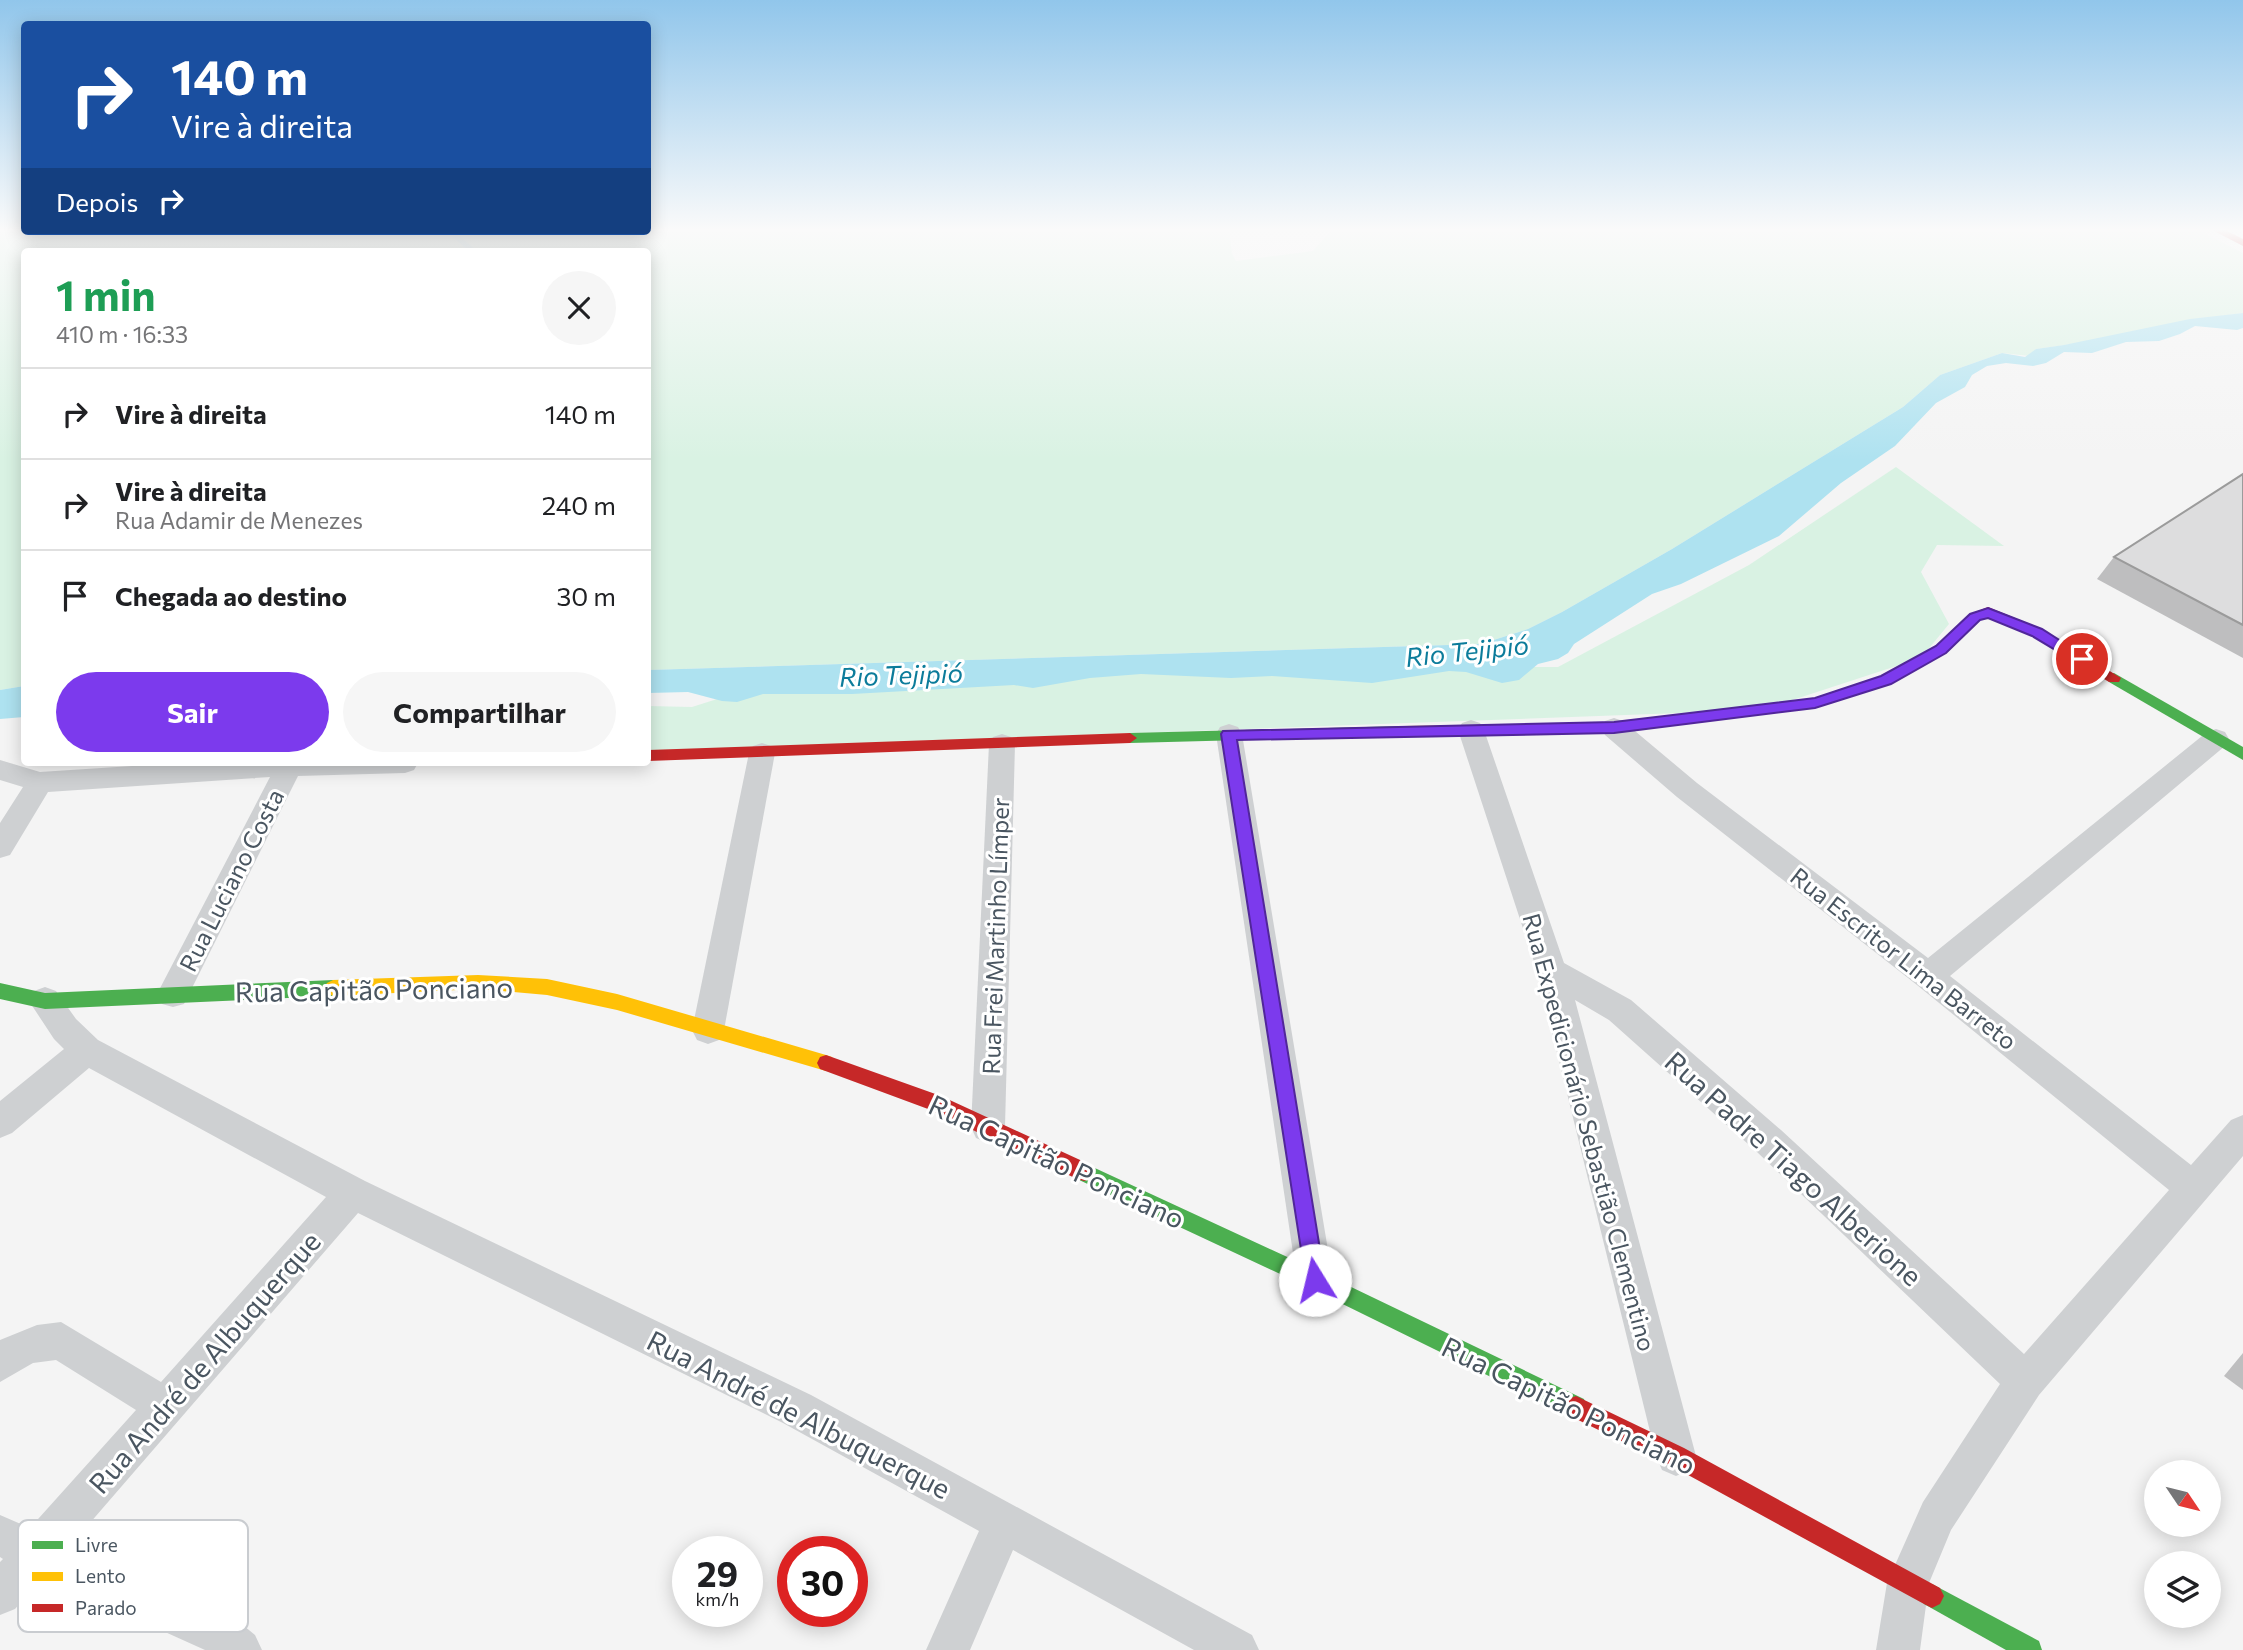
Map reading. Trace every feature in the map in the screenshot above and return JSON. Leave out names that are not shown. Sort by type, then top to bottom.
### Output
[{"type":"main road","points":[[651,756],[1229,734],[1614,728],[1815,703],[1886,680],[1941,649],[1975,617],[1988,612],[2037,632],[2243,754]]},
{"type":"main road","name":"Rua Capitão Ponciano","points":[[0,991],[45,1001],[478,982],[547,987],[617,1002],[841,1068],[934,1102],[988,1127],[1315,1280],[1676,1456],[2030,1650]]},
{"type":"street","name":"Rua Escritor Lima Barreto","points":[[1614,728],[1687,790],[1928,976],[2194,1188]]},
{"type":"street","name":"Rua Expedicionário Sebastião Clementino","points":[[1471,730],[1552,971],[1676,1456]]},
{"type":"street","points":[[1229,734],[1315,1280]]},
{"type":"street","points":[[1928,976],[2217,739]]},
{"type":"street","name":"Rua Frei Martinho Límper","points":[[988,1127],[1002,744]]},
{"type":"street","points":[[708,1030],[762,752]]},
{"type":"street","points":[[0,770],[40,782],[289,766]]},
{"type":"street","name":"Rua Luciano Costa","points":[[173,994],[289,766]]},
{"type":"street","points":[[0,847],[40,782]]},
{"type":"street","name":"Rua Padre Tiago Alberione","points":[[1552,971],[1620,1010],[1769,1141],[2025,1381]]},
{"type":"street","name":"Rua André de Albuquerque","points":[[45,1001],[65,1029],[87,1050],[353,1193],[797,1409],[1237,1650]]},
{"type":"street","points":[[0,1122],[87,1050]]},
{"type":"street","points":[[1898,1650],[1908,1583],[1937,1516],[2025,1381],[2243,1131]]},
{"type":"street","name":"Rua André de Albuquerque","points":[[44,1520],[166,1407],[353,1193]]},
{"type":"street","points":[[0,1363],[35,1343],[61,1340],[166,1407]]},
{"type":"street","points":[[948,1650],[1005,1521]]},
{"type":"street","name":"Rua André de Albuquerque","points":[[0,1594],[18,1544]]},
{"type":"street","points":[[214,1632],[240,1650]]},
{"type":"green space","points":[[0,306],[21,306],[21,686],[0,690]]},
{"type":"green space","points":[[651,306],[2243,306],[2243,313],[2036,349],[2030,356],[2002,353],[1940,375],[1903,407],[1672,549],[1528,629],[1481,644],[651,670]]},
{"type":"green space","points":[[1896,467],[2004,546],[1937,545],[1921,572],[1949,624],[1921,658],[1762,710],[651,751],[651,706],[692,707],[758,686],[1185,667],[1558,667],[1749,565]]},
{"type":"water","name":"Rio Tejipió","points":[[2243,313],[2243,328],[2237,330],[2195,326],[2159,341],[2126,342],[2092,353],[2064,352],[2046,363],[2033,366],[2006,363],[1987,366],[1972,375],[1965,387],[1936,403],[1895,446],[1841,483],[1779,536],[1681,584],[1652,594],[1574,644],[1568,653],[1558,659],[1538,664],[1519,680],[1502,683],[1466,672],[1449,671],[1372,683],[1272,676],[1231,678],[1141,674],[1090,678],[1033,688],[1014,685],[852,694],[763,694],[737,702],[688,692],[651,693],[651,670],[1481,644],[1528,629],[1672,549],[1903,407],[1940,375],[2002,353],[2025,357],[2036,349],[2190,319]]},
{"type":"water","points":[[21,686],[21,717],[0,719],[0,690]]},
{"type":"building","points":[[2243,474],[2243,625],[2114,557]]},
{"type":"traffic: fast","points":[[2114,678],[2243,754]]},
{"type":"traffic: fast","points":[[1130,738],[1404,731]]},
{"type":"traffic: fast","points":[[0,991],[45,1001],[333,988]]},
{"type":"traffic: fast","points":[[1084,1172],[1315,1280],[1576,1407]]},
{"type":"traffic: fast","points":[[1932,1596],[2030,1650]]},
{"type":"traffic: slow","points":[[1404,731],[1614,728],[1710,716]]},
{"type":"traffic: slow","points":[[333,988],[478,982],[547,987],[617,1002],[826,1063]]},
{"type":"traffic: jam","points":[[1710,716],[1815,703],[1886,680],[1941,649],[1975,617],[1988,612],[2037,632],[2114,678]]},
{"type":"traffic: jam","points":[[651,756],[1130,738]]},
{"type":"traffic: jam","points":[[826,1063],[934,1102],[1084,1172]]},
{"type":"traffic: jam","points":[[1576,1407],[1676,1456],[1932,1596]]},
{"type":"route","points":[[1315,1280],[1229,734],[1614,728],[1815,703],[1886,680],[1941,649],[1975,617],[1988,612],[2037,632],[2082,659]]}]
